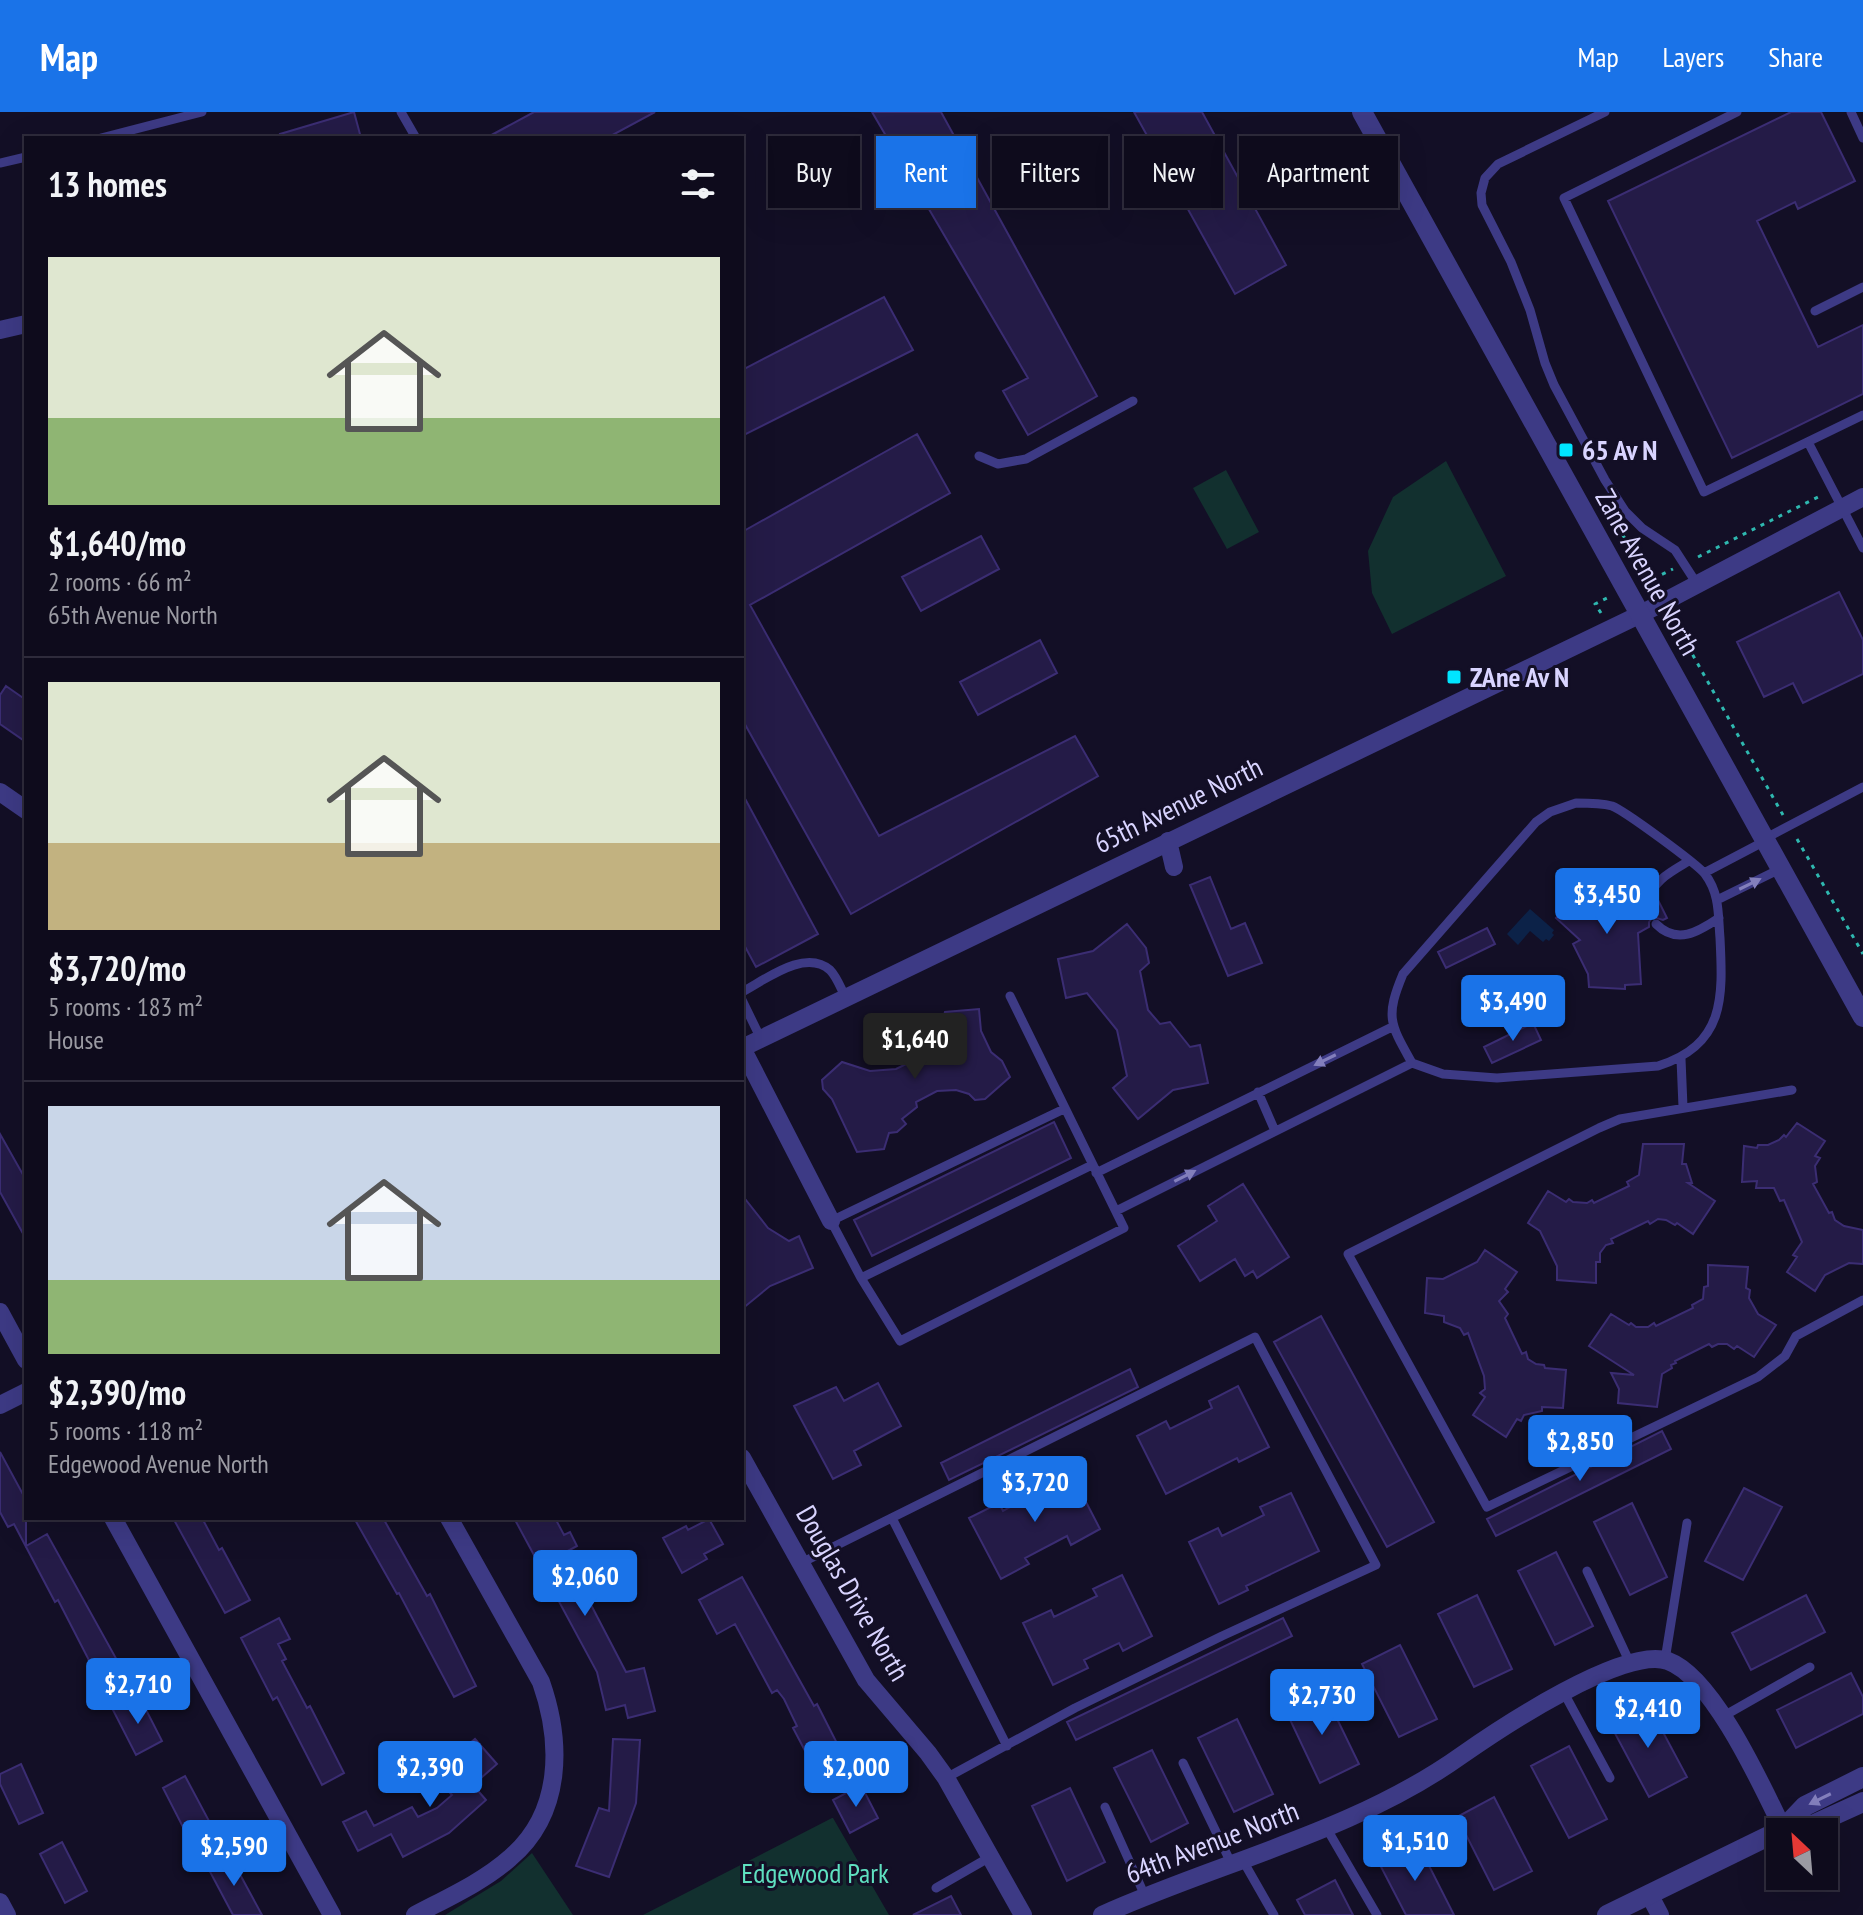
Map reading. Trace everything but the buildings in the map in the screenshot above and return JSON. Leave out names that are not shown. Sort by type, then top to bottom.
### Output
[{"type":"street","name":"Zane Avenue North","points":[[1362,112],[1863,1017]]},
{"type":"street","points":[[0,330],[24,324]]},
{"type":"street","name":"65th Avenue North","points":[[744,1047],[1639,615],[1863,497]]},
{"type":"street","points":[[0,792],[24,809]]},
{"type":"street","points":[[1168,841],[1174,867]]},
{"type":"street","points":[[744,1052],[831,1221]]},
{"type":"street","points":[[0,1312],[24,1356]]},
{"type":"street","points":[[0,1405],[24,1393]]},
{"type":"street","name":"Douglas Drive North","points":[[744,1462],[866,1680],[946,1778],[1023,1915]]},
{"type":"street","points":[[114,1520],[332,1915]]},
{"type":"street","points":[[415,1915],[483,1878],[512,1857],[531,1836],[554,1777],[556,1744],[551,1712],[541,1682],[450,1520]]},
{"type":"street","name":"64th Avenue North","points":[[1102,1915],[1236,1861],[1327,1829],[1405,1793],[1472,1748],[1564,1693],[1610,1670],[1649,1659],[1665,1660]]},
{"type":"street","points":[[1665,1660],[1692,1674],[1722,1717],[1777,1818]]},
{"type":"street","points":[[1794,1818],[1805,1806],[1863,1777]]},
{"type":"street","points":[[1828,1818],[1863,1802]]},
{"type":"street","points":[[1607,1915],[1766,1837]]},
{"type":"street","points":[[1649,1894],[1660,1915]]},
{"type":"street","points":[[0,1902],[7,1915]]},
{"type":"lane","points":[[109,136],[202,112]]},
{"type":"lane","points":[[401,112],[415,136]]},
{"type":"lane","points":[[1605,112],[1498,164],[1485,178],[1482,205],[1511,262],[1554,385],[1605,480],[1625,511],[1642,528],[1675,550],[1697,584]]},
{"type":"lane","points":[[1737,112],[1564,198],[1704,492],[1863,415]]},
{"type":"lane","points":[[1851,112],[1863,138]]},
{"type":"lane","points":[[0,163],[24,157]]},
{"type":"lane","points":[[1815,311],[1863,287]]},
{"type":"lane","points":[[979,456],[998,464],[1026,459],[1133,401]]},
{"type":"lane","points":[[1808,442],[1863,548]]},
{"type":"lane","points":[[1704,873],[1863,787]]},
{"type":"lane","points":[[1576,803],[1610,806],[1628,813],[1689,861],[1704,873],[1719,899],[1722,989],[1718,1013],[1681,1059],[1658,1066],[1497,1078],[1443,1074],[1412,1063],[1392,1027],[1395,993],[1403,974],[1536,822],[1550,812],[1576,803]]},
{"type":"lane","points":[[1646,903],[1660,879],[1689,861]]},
{"type":"lane","points":[[1719,899],[1780,869]]},
{"type":"lane","points":[[1656,924],[1674,936],[1688,935],[1719,918]]},
{"type":"lane","points":[[744,991],[796,964],[810,962],[832,972],[846,998]]},
{"type":"lane","points":[[1010,996],[1124,1228],[900,1341],[861,1278],[831,1221],[1064,1109]]},
{"type":"lane","points":[[744,1004],[761,1039]]},
{"type":"lane","points":[[861,1278],[1392,1027]]},
{"type":"lane","points":[[1681,1059],[1683,1107]]},
{"type":"lane","points":[[1116,1211],[1412,1063]]},
{"type":"lane","points":[[1792,1090],[1620,1119],[1348,1254],[1487,1507],[1758,1377],[1785,1356],[1796,1336],[1863,1300]]},
{"type":"lane","points":[[1258,1092],[1275,1131]]},
{"type":"lane","points":[[801,1563],[1255,1337],[1376,1565],[1075,1708],[946,1778]]},
{"type":"lane","points":[[892,1518],[1007,1746]]},
{"type":"lane","points":[[1665,1660],[1687,1523]]},
{"type":"lane","points":[[1587,1571],[1630,1663]]},
{"type":"lane","points":[[1722,1717],[1810,1667]]},
{"type":"lane","points":[[1564,1693],[1610,1778]]},
{"type":"lane","points":[[1183,1763],[1236,1861],[1274,1915]]},
{"type":"lane","points":[[1105,1807],[1145,1896]]},
{"type":"lane","points":[[1327,1829],[1377,1915]]},
{"type":"lane","points":[[936,1888],[990,1857]]},
{"type":"path","points":[[1653,580],[1833,490]]},
{"type":"path","points":[[1672,618],[1863,954]]},
{"type":"green space","points":[[1446,461],[1506,576],[1392,634],[1372,593],[1368,551],[1393,497]]},
{"type":"green space","points":[[1226,470],[1259,532],[1227,549],[1193,488]]},
{"type":"green space","name":"Edgewood Park","points":[[832,1818],[889,1915],[643,1915]]},
{"type":"green space","points":[[532,1853],[573,1915],[445,1915],[501,1881]]},
{"type":"water","points":[[1530,909],[1554,930],[1554,935],[1543,942],[1530,931],[1518,945],[1507,934]]},
{"type":"place","name":"65 Av N","points":[[1566,450]]},
{"type":"place","name":"ZAne Av N","points":[[1454,677]]}]
